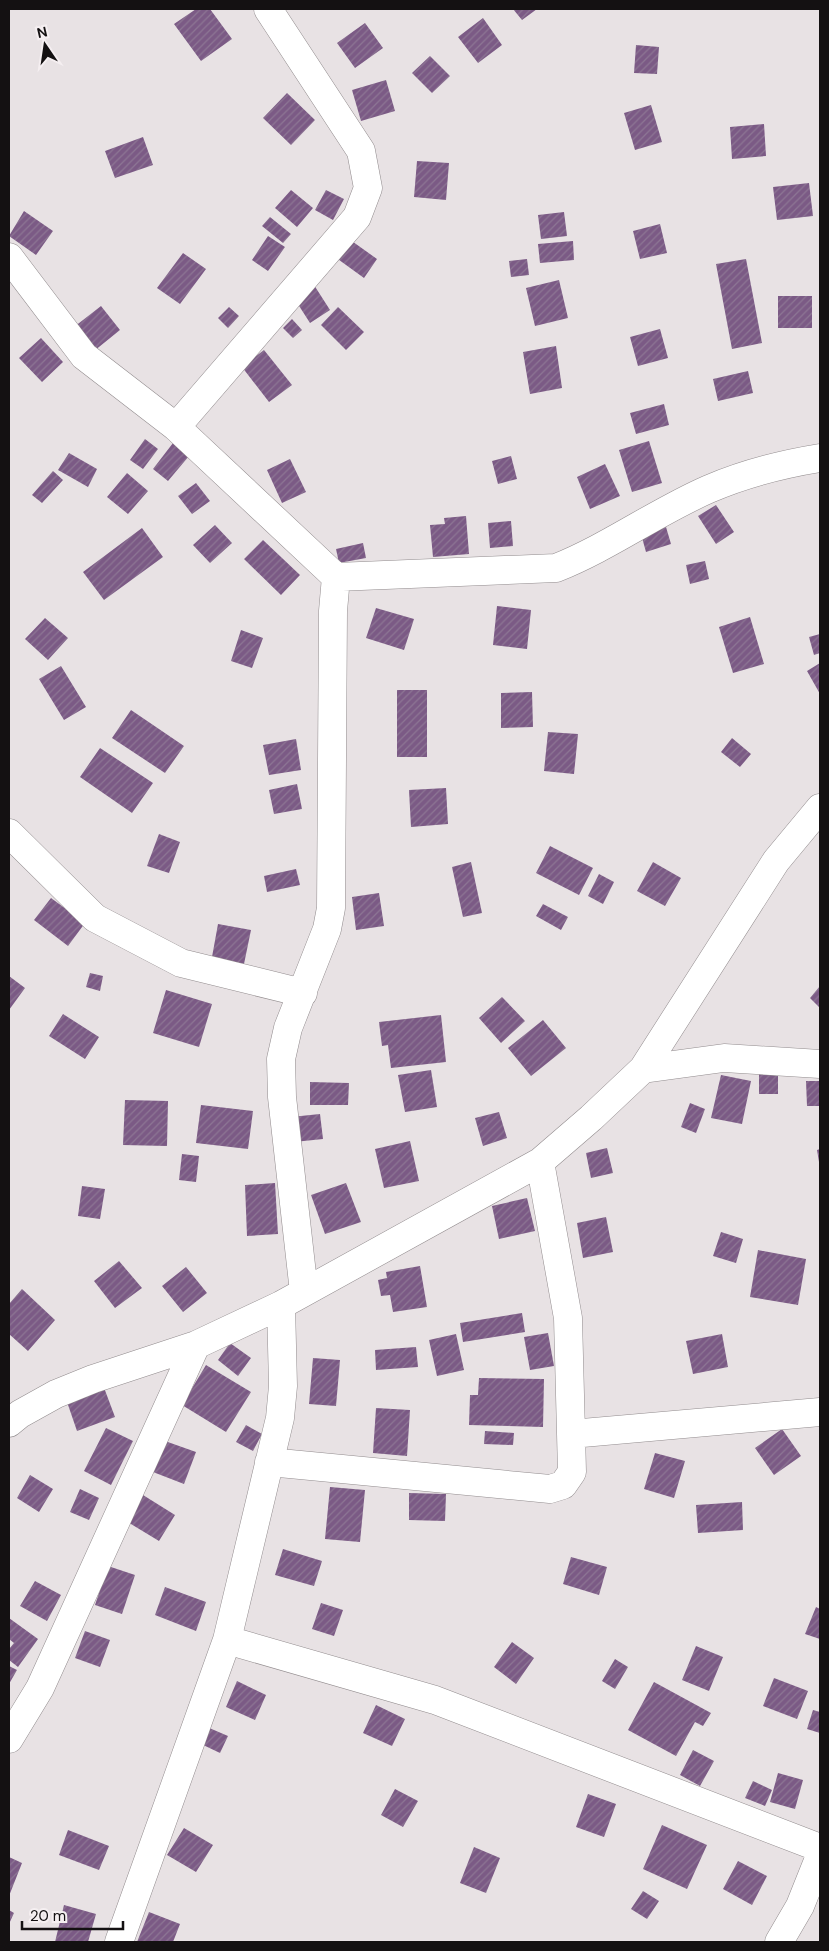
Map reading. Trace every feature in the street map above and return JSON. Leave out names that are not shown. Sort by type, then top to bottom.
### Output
[{"type":"street","points":[[176,427],[357,217],[368,188],[362,151],[268,9]]},
{"type":"street","points":[[9,257],[84,356],[176,427],[336,577],[556,568],[587,556],[611,540],[710,489],[791,463],[820,458]]},
{"type":"street","points":[[119,1942],[227,1640],[280,1418],[293,1299],[281,1059],[288,1028],[328,929],[330,908],[333,611],[336,577]]},
{"type":"street","points":[[9,1424],[20,1414],[56,1394],[196,1345],[293,1299],[540,1162],[644,1069],[776,861],[820,808]]},
{"type":"street","points":[[9,834],[95,918],[181,963],[303,993]]},
{"type":"street","points":[[644,1069],[724,1058],[820,1064]]},
{"type":"street","points":[[269,1462],[550,1489],[563,1485],[572,1472],[568,1318],[540,1162]]},
{"type":"street","points":[[9,1739],[40,1688],[196,1345]]},
{"type":"street","points":[[571,1434],[820,1412]]},
{"type":"street","points":[[227,1640],[435,1700],[820,1848]]},
{"type":"street","points":[[779,1942],[800,1906],[820,1856]]},
{"type":"building","points":[[196,9],[210,9],[232,39],[201,61],[174,24]]},
{"type":"building","points":[[513,9],[537,9],[522,20]]},
{"type":"building","points":[[483,18],[502,45],[478,63],[458,37]]},
{"type":"building","points":[[365,23],[383,48],[355,68],[337,43]]},
{"type":"building","points":[[636,45],[659,47],[657,74],[634,73]]},
{"type":"building","points":[[430,56],[450,76],[432,93],[412,73]]},
{"type":"building","points":[[386,80],[395,111],[361,121],[352,90]]},
{"type":"building","points":[[287,93],[315,120],[291,145],[263,118]]},
{"type":"building","points":[[651,105],[662,142],[635,150],[624,113]]},
{"type":"building","points":[[764,124],[766,156],[732,159],[730,127]]},
{"type":"building","points":[[143,137],[153,165],[115,178],[105,151]]},
{"type":"building","points":[[417,161],[449,163],[446,200],[414,197]]},
{"type":"building","points":[[809,183],[813,216],[777,220],[773,187]]},
{"type":"building","points":[[291,190],[313,208],[297,227],[275,208]]},
{"type":"building","points":[[326,190],[344,199],[333,220],[315,210]]},
{"type":"building","points":[[24,211],[53,231],[36,255],[9,236]]},
{"type":"building","points":[[564,212],[567,236],[541,239],[538,215]]},
{"type":"building","points":[[270,217],[291,234],[283,243],[262,226]]},
{"type":"building","points":[[660,224],[667,253],[640,259],[633,231]]},
{"type":"building","points":[[268,236],[285,247],[268,271],[252,260]]},
{"type":"building","points":[[349,239],[377,259],[364,278],[335,257]]},
{"type":"building","points":[[573,241],[574,260],[540,263],[538,244]]},
{"type":"building","points":[[183,253],[206,269],[180,304],[157,288]]},
{"type":"building","points":[[527,259],[529,275],[511,277],[509,261]]},
{"type":"building","points":[[746,259],[762,343],[732,349],[716,264]]},
{"type":"building","points":[[559,280],[568,318],[535,326],[526,288]]},
{"type":"building","points":[[314,285],[330,310],[310,323],[294,298]]},
{"type":"building","points":[[778,296],[812,296],[812,328],[778,328]]},
{"type":"building","points":[[101,306],[120,330],[94,351],[74,327]]},
{"type":"building","points":[[229,307],[239,316],[228,328],[218,318]]},
{"type":"building","points":[[338,307],[364,332],[346,350],[321,325]]},
{"type":"building","points":[[292,319],[302,330],[293,338],[283,328]]},
{"type":"building","points":[[660,329],[668,358],[638,366],[630,337]]},
{"type":"building","points":[[41,338],[63,362],[42,382],[19,358]]},
{"type":"building","points":[[556,346],[562,388],[530,394],[523,352]]},
{"type":"building","points":[[264,350],[292,385],[269,402],[242,367]]},
{"type":"building","points":[[748,371],[753,393],[718,401],[713,379]]},
{"type":"building","points":[[664,404],[669,425],[636,434],[630,413]]},
{"type":"building","points":[[145,439],[158,449],[143,469],[130,460]]},
{"type":"building","points":[[649,441],[662,483],[632,492],[619,450]]},
{"type":"building","points":[[173,443],[189,456],[168,481],[153,469]]},
{"type":"building","points":[[69,453],[97,469],[88,487],[58,470]]},
{"type":"building","points":[[511,456],[517,479],[498,484],[492,461]]},
{"type":"building","points":[[290,459],[306,492],[282,503],[267,470]]},
{"type":"building","points":[[605,464],[620,496],[590,509],[577,477]]},
{"type":"building","points":[[53,471],[63,480],[42,503],[32,495]]},
{"type":"building","points":[[127,473],[148,491],[128,514],[107,497]]},
{"type":"building","points":[[196,483],[210,501],[192,514],[178,496]]},
{"type":"building","points":[[716,505],[734,532],[716,544],[698,516]]},
{"type":"building","points":[[466,516],[469,554],[433,557],[430,525],[445,524],[444,518]]},
{"type":"building","points":[[511,521],[513,546],[490,548],[488,523]]},
{"type":"building","points":[[215,525],[232,543],[210,563],[193,545]]},
{"type":"building","points":[[666,527],[671,544],[646,552],[641,534]]},
{"type":"building","points":[[142,528],[163,557],[104,600],[83,572]]},
{"type":"building","points":[[263,540],[300,575],[281,595],[244,559]]},
{"type":"building","points":[[363,543],[366,558],[339,563],[336,549]]},
{"type":"building","points":[[705,561],[709,579],[690,584],[686,565]]},
{"type":"building","points":[[497,606],[531,610],[527,649],[493,645]]},
{"type":"building","points":[[376,608],[414,619],[404,650],[366,638]]},
{"type":"building","points":[[750,617],[764,664],[733,673],[719,627]]},
{"type":"building","points":[[45,618],[68,638],[48,660],[25,639]]},
{"type":"building","points":[[241,630],[263,638],[252,668],[231,661]]},
{"type":"building","points":[[820,634],[820,653],[814,655],[809,637]]},
{"type":"building","points":[[820,663],[820,694],[807,671]]},
{"type":"building","points":[[61,666],[86,707],[64,720],[39,679]]},
{"type":"building","points":[[397,690],[427,690],[427,757],[397,757]]},
{"type":"building","points":[[532,692],[533,727],[501,728],[501,693]]},
{"type":"building","points":[[131,710],[184,746],[165,773],[112,738]]},
{"type":"building","points":[[548,732],[578,734],[574,774],[544,771]]},
{"type":"building","points":[[732,738],[751,754],[740,767],[721,752]]},
{"type":"building","points":[[296,739],[301,770],[269,775],[263,745]]},
{"type":"building","points":[[100,748],[153,783],[132,813],[80,777]]},
{"type":"building","points":[[297,784],[302,809],[274,814],[269,790]]},
{"type":"building","points":[[446,788],[448,824],[411,827],[409,790]]},
{"type":"building","points":[[159,834],[180,842],[169,873],[147,866]]},
{"type":"building","points":[[550,846],[593,868],[579,895],[536,873]]},
{"type":"building","points":[[471,862],[482,913],[463,917],[452,867]]},
{"type":"building","points":[[653,862],[681,878],[665,906],[637,891]]},
{"type":"building","points":[[296,869],[300,885],[267,892],[264,876]]},
{"type":"building","points":[[599,874],[614,882],[603,904],[588,896]]},
{"type":"building","points":[[379,893],[384,926],[356,930],[352,897]]},
{"type":"building","points":[[51,898],[85,923],[68,946],[34,920]]},
{"type":"building","points":[[543,904],[568,917],[561,930],[536,916]]},
{"type":"building","points":[[218,924],[251,930],[244,964],[212,957]]},
{"type":"building","points":[[90,973],[103,976],[100,991],[86,987]]},
{"type":"building","points":[[9,976],[25,988],[9,1010]]},
{"type":"building","points":[[820,986],[820,1008],[810,998]]},
{"type":"building","points":[[166,990],[212,1004],[199,1047],[153,1033]]},
{"type":"building","points":[[502,997],[525,1021],[501,1043],[479,1018]]},
{"type":"building","points":[[63,1014],[99,1037],[85,1059],[49,1036]]},
{"type":"building","points":[[441,1015],[446,1062],[391,1068],[388,1045],[382,1046],[379,1022]]},
{"type":"building","points":[[543,1020],[566,1048],[531,1076],[508,1048]]},
{"type":"building","points":[[759,1068],[778,1068],[778,1094],[759,1094]]},
{"type":"building","points":[[431,1070],[437,1107],[405,1112],[398,1075]]},
{"type":"building","points":[[721,1075],[751,1081],[742,1124],[711,1118]]},
{"type":"building","points":[[806,1081],[820,1081],[820,1106],[807,1106]]},
{"type":"building","points":[[310,1082],[349,1083],[348,1105],[310,1105]]},
{"type":"building","points":[[125,1100],[168,1101],[167,1146],[123,1145]]},
{"type":"building","points":[[690,1103],[705,1109],[696,1133],[681,1127]]},
{"type":"building","points":[[201,1105],[253,1111],[248,1149],[196,1143]]},
{"type":"building","points":[[499,1112],[507,1138],[483,1146],[475,1118]]},
{"type":"building","points":[[320,1114],[323,1139],[294,1142],[291,1117]]},
{"type":"building","points":[[410,1141],[419,1181],[384,1188],[375,1149]]},
{"type":"building","points":[[607,1148],[613,1173],[591,1178],[586,1153]]},
{"type":"building","points":[[820,1149],[820,1161],[819,1162],[817,1150]]},
{"type":"building","points":[[182,1154],[199,1156],[196,1182],[179,1180]]},
{"type":"building","points":[[275,1183],[278,1234],[247,1236],[245,1185]]},
{"type":"building","points":[[346,1183],[361,1222],[325,1234],[311,1195]]},
{"type":"building","points":[[82,1186],[105,1189],[100,1219],[78,1216]]},
{"type":"building","points":[[527,1198],[535,1231],[499,1239],[492,1206]]},
{"type":"building","points":[[606,1217],[613,1252],[583,1258],[577,1223]]},
{"type":"building","points":[[721,1232],[743,1239],[736,1263],[713,1256]]},
{"type":"building","points":[[758,1250],[806,1259],[798,1305],[750,1297]]},
{"type":"building","points":[[119,1261],[142,1288],[115,1308],[94,1281]]},
{"type":"building","points":[[420,1266],[427,1307],[393,1312],[390,1295],[381,1296],[378,1280],[387,1278],[386,1272]]},
{"type":"building","points":[[186,1267],[207,1293],[183,1312],[162,1286]]},
{"type":"building","points":[[22,1289],[55,1320],[28,1351],[9,1334],[9,1304]]},
{"type":"building","points":[[522,1313],[525,1332],[463,1342],[460,1323]]},
{"type":"building","points":[[548,1333],[554,1366],[530,1370],[524,1337]]},
{"type":"building","points":[[456,1334],[464,1370],[437,1376],[429,1340]]},
{"type":"building","points":[[722,1334],[728,1367],[693,1374],[686,1341]]},
{"type":"building","points":[[230,1343],[251,1358],[238,1376],[218,1360]]},
{"type":"building","points":[[416,1347],[418,1367],[376,1370],[375,1350]]},
{"type":"building","points":[[313,1358],[340,1360],[336,1406],[309,1404]]},
{"type":"building","points":[[206,1365],[251,1392],[226,1432],[182,1405]]},
{"type":"building","points":[[479,1378],[544,1379],[543,1427],[469,1425],[470,1395],[478,1395]]},
{"type":"building","points":[[103,1385],[115,1417],[77,1431],[66,1399]]},
{"type":"building","points":[[376,1408],[410,1410],[407,1456],[373,1453]]},
{"type":"building","points":[[246,1425],[262,1434],[253,1451],[236,1442]]},
{"type":"building","points":[[106,1428],[133,1441],[111,1485],[84,1471]]},
{"type":"building","points":[[782,1429],[801,1456],[774,1475],[755,1448]]},
{"type":"building","points":[[485,1431],[514,1433],[513,1445],[484,1444]]},
{"type":"building","points":[[165,1441],[196,1452],[184,1484],[153,1472]]},
{"type":"building","points":[[655,1453],[685,1461],[674,1498],[644,1489]]},
{"type":"building","points":[[30,1475],[53,1489],[39,1512],[17,1498]]},
{"type":"building","points":[[330,1487],[365,1490],[360,1542],[325,1539]]},
{"type":"building","points":[[80,1489],[99,1498],[89,1520],[70,1512]]},
{"type":"building","points":[[409,1493],[446,1494],[445,1521],[409,1520]]},
{"type":"building","points":[[143,1495],[175,1515],[159,1541],[126,1521]]},
{"type":"building","points":[[742,1502],[743,1530],[698,1533],[696,1505]]},
{"type":"building","points":[[283,1549],[322,1561],[314,1586],[275,1575]]},
{"type":"building","points":[[571,1557],[607,1567],[599,1595],[563,1584]]},
{"type":"building","points":[[108,1566],[135,1575],[122,1614],[95,1605]]},
{"type":"building","points":[[35,1581],[61,1595],[47,1621],[20,1606]]},
{"type":"building","points":[[165,1587],[206,1602],[196,1631],[155,1615]]},
{"type":"building","points":[[321,1603],[343,1610],[334,1636],[312,1629]]},
{"type":"building","points":[[816,1607],[820,1609],[820,1639],[805,1634]]},
{"type":"building","points":[[9,1618],[38,1639],[18,1667],[9,1660],[9,1649],[14,1643],[9,1639]]},
{"type":"building","points":[[85,1631],[110,1640],[100,1667],[75,1658]]},
{"type":"building","points":[[512,1642],[534,1658],[516,1684],[494,1667]]},
{"type":"building","points":[[696,1646],[723,1657],[709,1691],[682,1680]]},
{"type":"building","points":[[615,1659],[628,1667],[615,1689],[602,1681]]},
{"type":"building","points":[[9,1666],[17,1670],[9,1684]]},
{"type":"building","points":[[774,1678],[808,1691],[797,1719],[763,1706]]},
{"type":"building","points":[[237,1681],[266,1695],[255,1720],[226,1707]]},
{"type":"building","points":[[654,1682],[711,1713],[703,1726],[695,1722],[676,1756],[628,1730]]},
{"type":"building","points":[[376,1705],[405,1719],[392,1746],[363,1733]]},
{"type":"building","points":[[813,1710],[820,1712],[820,1733],[807,1729]]},
{"type":"building","points":[[207,1727],[228,1736],[220,1753],[199,1743]]},
{"type":"building","points":[[693,1750],[714,1761],[700,1786],[680,1775]]},
{"type":"building","points":[[778,1773],[803,1780],[795,1809],[770,1802]]},
{"type":"building","points":[[753,1781],[772,1790],[765,1806],[745,1798]]},
{"type":"building","points":[[395,1789],[418,1801],[403,1827],[381,1815]]},
{"type":"building","points":[[588,1794],[616,1804],[604,1837],[576,1827]]},
{"type":"building","points":[[662,1825],[707,1845],[687,1889],[643,1869]]},
{"type":"building","points":[[184,1828],[213,1845],[196,1872],[167,1855]]},
{"type":"building","points":[[68,1830],[109,1846],[99,1870],[59,1855]]},
{"type":"building","points":[[474,1847],[500,1858],[486,1893],[460,1883]]},
{"type":"building","points":[[9,1857],[22,1863],[9,1896]]},
{"type":"building","points":[[738,1861],[767,1876],[752,1905],[723,1889]]},
{"type":"building","points":[[643,1891],[659,1901],[647,1919],[631,1909]]},
{"type":"building","points":[[64,1905],[96,1914],[88,1942],[55,1942]]},
{"type":"building","points":[[9,1910],[14,1913],[9,1924]]},
{"type":"building","points":[[149,1912],[180,1924],[173,1942],[137,1942]]}]
